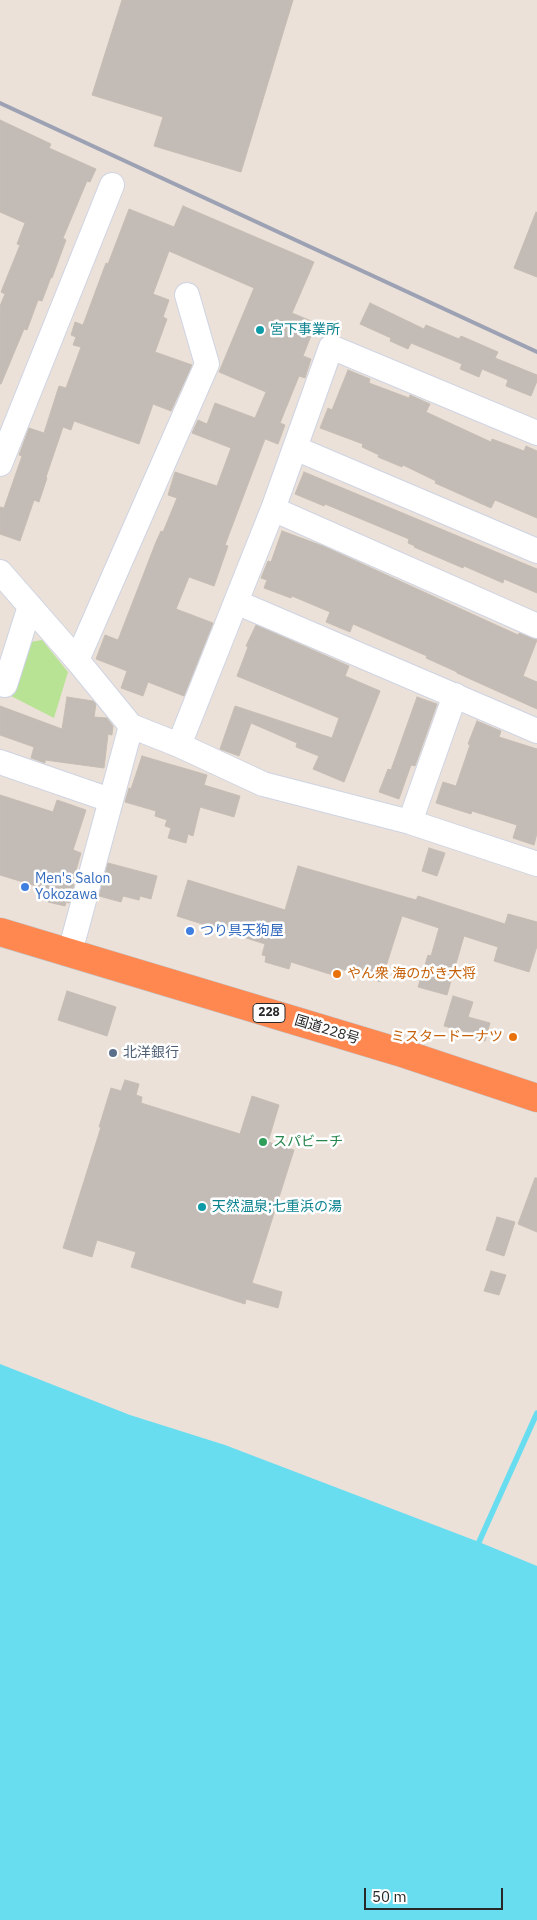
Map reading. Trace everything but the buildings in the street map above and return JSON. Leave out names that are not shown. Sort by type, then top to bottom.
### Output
[{"type":"highway","name":"国道228号","points":[[0,932],[399,1052],[537,1098]]},
{"type":"street","points":[[0,464],[112,185]]},
{"type":"street","points":[[77,660],[207,364],[187,295]]},
{"type":"street","points":[[179,745],[273,509],[331,347],[537,433]]},
{"type":"street","points":[[295,448],[537,551]]},
{"type":"street","points":[[273,509],[537,626]]},
{"type":"street","points":[[0,572],[77,660],[131,726],[179,745],[263,784],[410,822],[537,864]]},
{"type":"street","points":[[236,602],[537,731]]},
{"type":"street","points":[[0,684],[4,685],[30,606]]},
{"type":"street","points":[[410,822],[455,695]]},
{"type":"street","points":[[70,952],[131,726]]},
{"type":"street","points":[[0,762],[110,800]]},
{"type":"green space","points":[[42,640],[68,672],[54,718],[11,696],[25,643]]},
{"type":"water","points":[[0,1364],[130,1415],[225,1445],[537,1566],[537,1920],[0,1920]]},
{"type":"waterway","points":[[479,1542],[537,1413]]},
{"type":"railway","points":[[0,103],[537,352]]},
{"type":"place","name":"宮下事業所","points":[[260,330]]},
{"type":"place","name":"Men's Salon Yokozawa","points":[[25,887]]},
{"type":"place","name":"つり具天狗屋","points":[[190,931]]},
{"type":"place","name":"やん衆 海のがき大将","points":[[337,974]]},
{"type":"place","name":"ミスタードーナツ","points":[[513,1037]]},
{"type":"place","name":"北洋銀行","points":[[113,1053]]},
{"type":"place","name":"スパビーチ","points":[[263,1142]]},
{"type":"place","name":"天然温泉;七重浜の湯","points":[[202,1207]]}]
